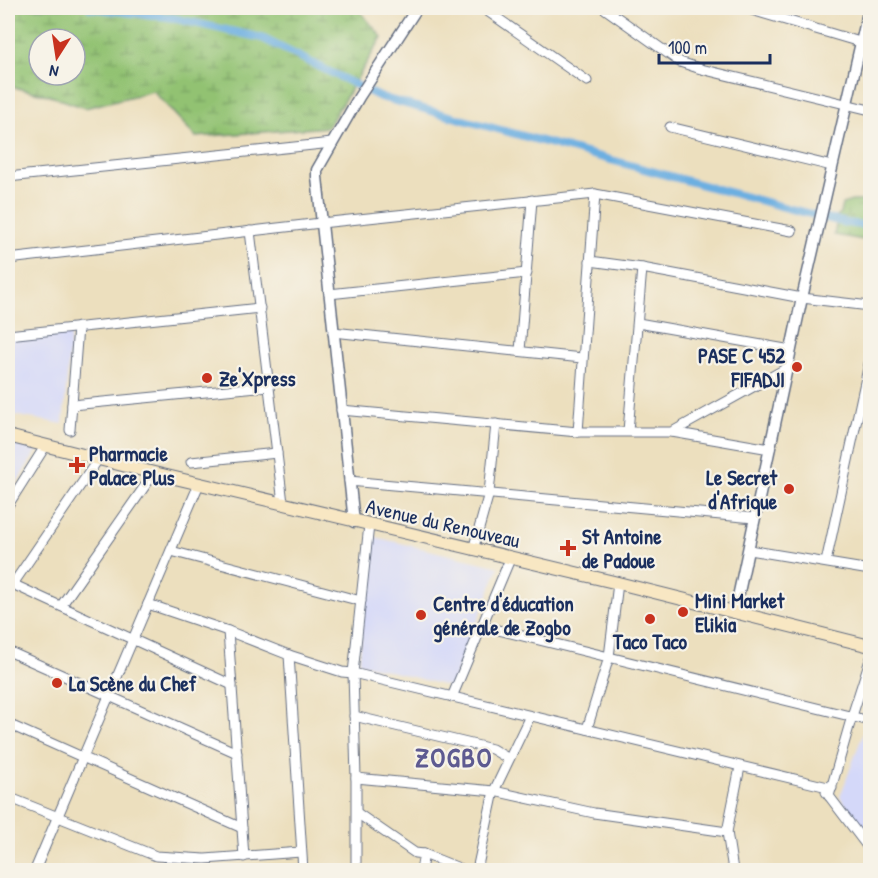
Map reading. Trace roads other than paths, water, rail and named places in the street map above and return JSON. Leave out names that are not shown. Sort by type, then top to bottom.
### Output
[{"type":"main road","name":"Avenue du Renouveau","points":[[8,436],[154,474],[735,611],[870,646]]},
{"type":"street","points":[[354,522],[316,177],[319,165],[359,97],[417,8]]},
{"type":"street","points":[[483,8],[587,81]]},
{"type":"street","points":[[604,8],[680,62],[870,110]]},
{"type":"street","points":[[745,8],[865,43]]},
{"type":"street","points":[[735,611],[846,104],[865,43],[869,8]]},
{"type":"street","points":[[670,127],[832,166]]},
{"type":"street","points":[[8,177],[332,143]]},
{"type":"street","points":[[578,432],[595,194]]},
{"type":"street","points":[[8,259],[595,194],[792,231]]},
{"type":"street","points":[[519,351],[532,200]]},
{"type":"street","points":[[250,231],[284,503]]},
{"type":"street","points":[[590,261],[642,268],[802,298],[870,306]]},
{"type":"street","points":[[628,431],[642,268]]},
{"type":"street","points":[[329,294],[527,273]]},
{"type":"street","points":[[8,335],[260,308]]},
{"type":"street","points":[[638,323],[791,350]]},
{"type":"street","points":[[70,430],[78,327]]},
{"type":"street","points":[[333,332],[582,358]]},
{"type":"street","points":[[826,562],[870,359]]},
{"type":"street","points":[[672,432],[788,368]]},
{"type":"street","points":[[72,405],[269,386]]},
{"type":"street","points":[[341,410],[578,432],[672,432],[770,449]]},
{"type":"street","points":[[473,550],[489,493],[496,424]]},
{"type":"street","points":[[8,505],[46,445]]},
{"type":"street","points":[[191,462],[277,453]]},
{"type":"street","points":[[99,458],[10,583],[232,685]]},
{"type":"street","points":[[60,606],[154,474]]},
{"type":"street","points":[[349,481],[754,518]]},
{"type":"street","points":[[35,870],[199,484]]},
{"type":"street","points":[[356,870],[357,813],[353,673],[369,525]]},
{"type":"street","points":[[749,550],[870,570]]},
{"type":"street","points":[[171,551],[361,601]]},
{"type":"street","points":[[452,697],[510,559]]},
{"type":"street","points":[[587,729],[609,657],[618,583]]},
{"type":"street","points":[[148,604],[228,631],[289,656],[342,672],[821,786],[831,792],[870,850]]},
{"type":"street","points":[[482,626],[870,721]]},
{"type":"street","points":[[228,631],[244,857]]},
{"type":"street","points":[[8,651],[237,753]]},
{"type":"street","points":[[289,656],[303,870]]},
{"type":"street","points":[[831,792],[870,660]]},
{"type":"street","points":[[354,716],[492,749],[509,759]]},
{"type":"street","points":[[477,870],[494,791],[530,716]]},
{"type":"street","points":[[8,724],[242,828]]},
{"type":"street","points":[[733,870],[727,832],[740,767]]},
{"type":"street","points":[[356,778],[494,791],[594,813],[727,832]]},
{"type":"street","points":[[8,797],[156,856],[188,859],[301,852]]},
{"type":"street","points":[[357,813],[415,853],[424,854],[464,870]]},
{"type":"street","points":[[421,870],[424,854]]},
{"type":"waterway","points":[[90,8],[168,17],[262,38],[380,97],[791,209],[846,223],[870,226]]},
{"type":"place","name":"PASE C 452 FIFADJI","points":[[797,367]]},
{"type":"place","name":"Ze'Xpress","points":[[207,378]]},
{"type":"place","name":"Pharmacie Palace Plus","points":[[77,465]]},
{"type":"place","name":"Le Secret d'Afrique","points":[[789,489]]},
{"type":"place","name":"St Antoine de Padoue","points":[[568,548]]},
{"type":"place","name":"Mini Market Elikia","points":[[683,612]]},
{"type":"place","name":"Centre d'éducation générale de Zogbo","points":[[421,615]]},
{"type":"place","name":"Taco Taco","points":[[650,619]]},
{"type":"place","name":"La Scène du Chef","points":[[57,683]]},
{"type":"district","name":"ZOGBO","points":[[454,757]]}]
